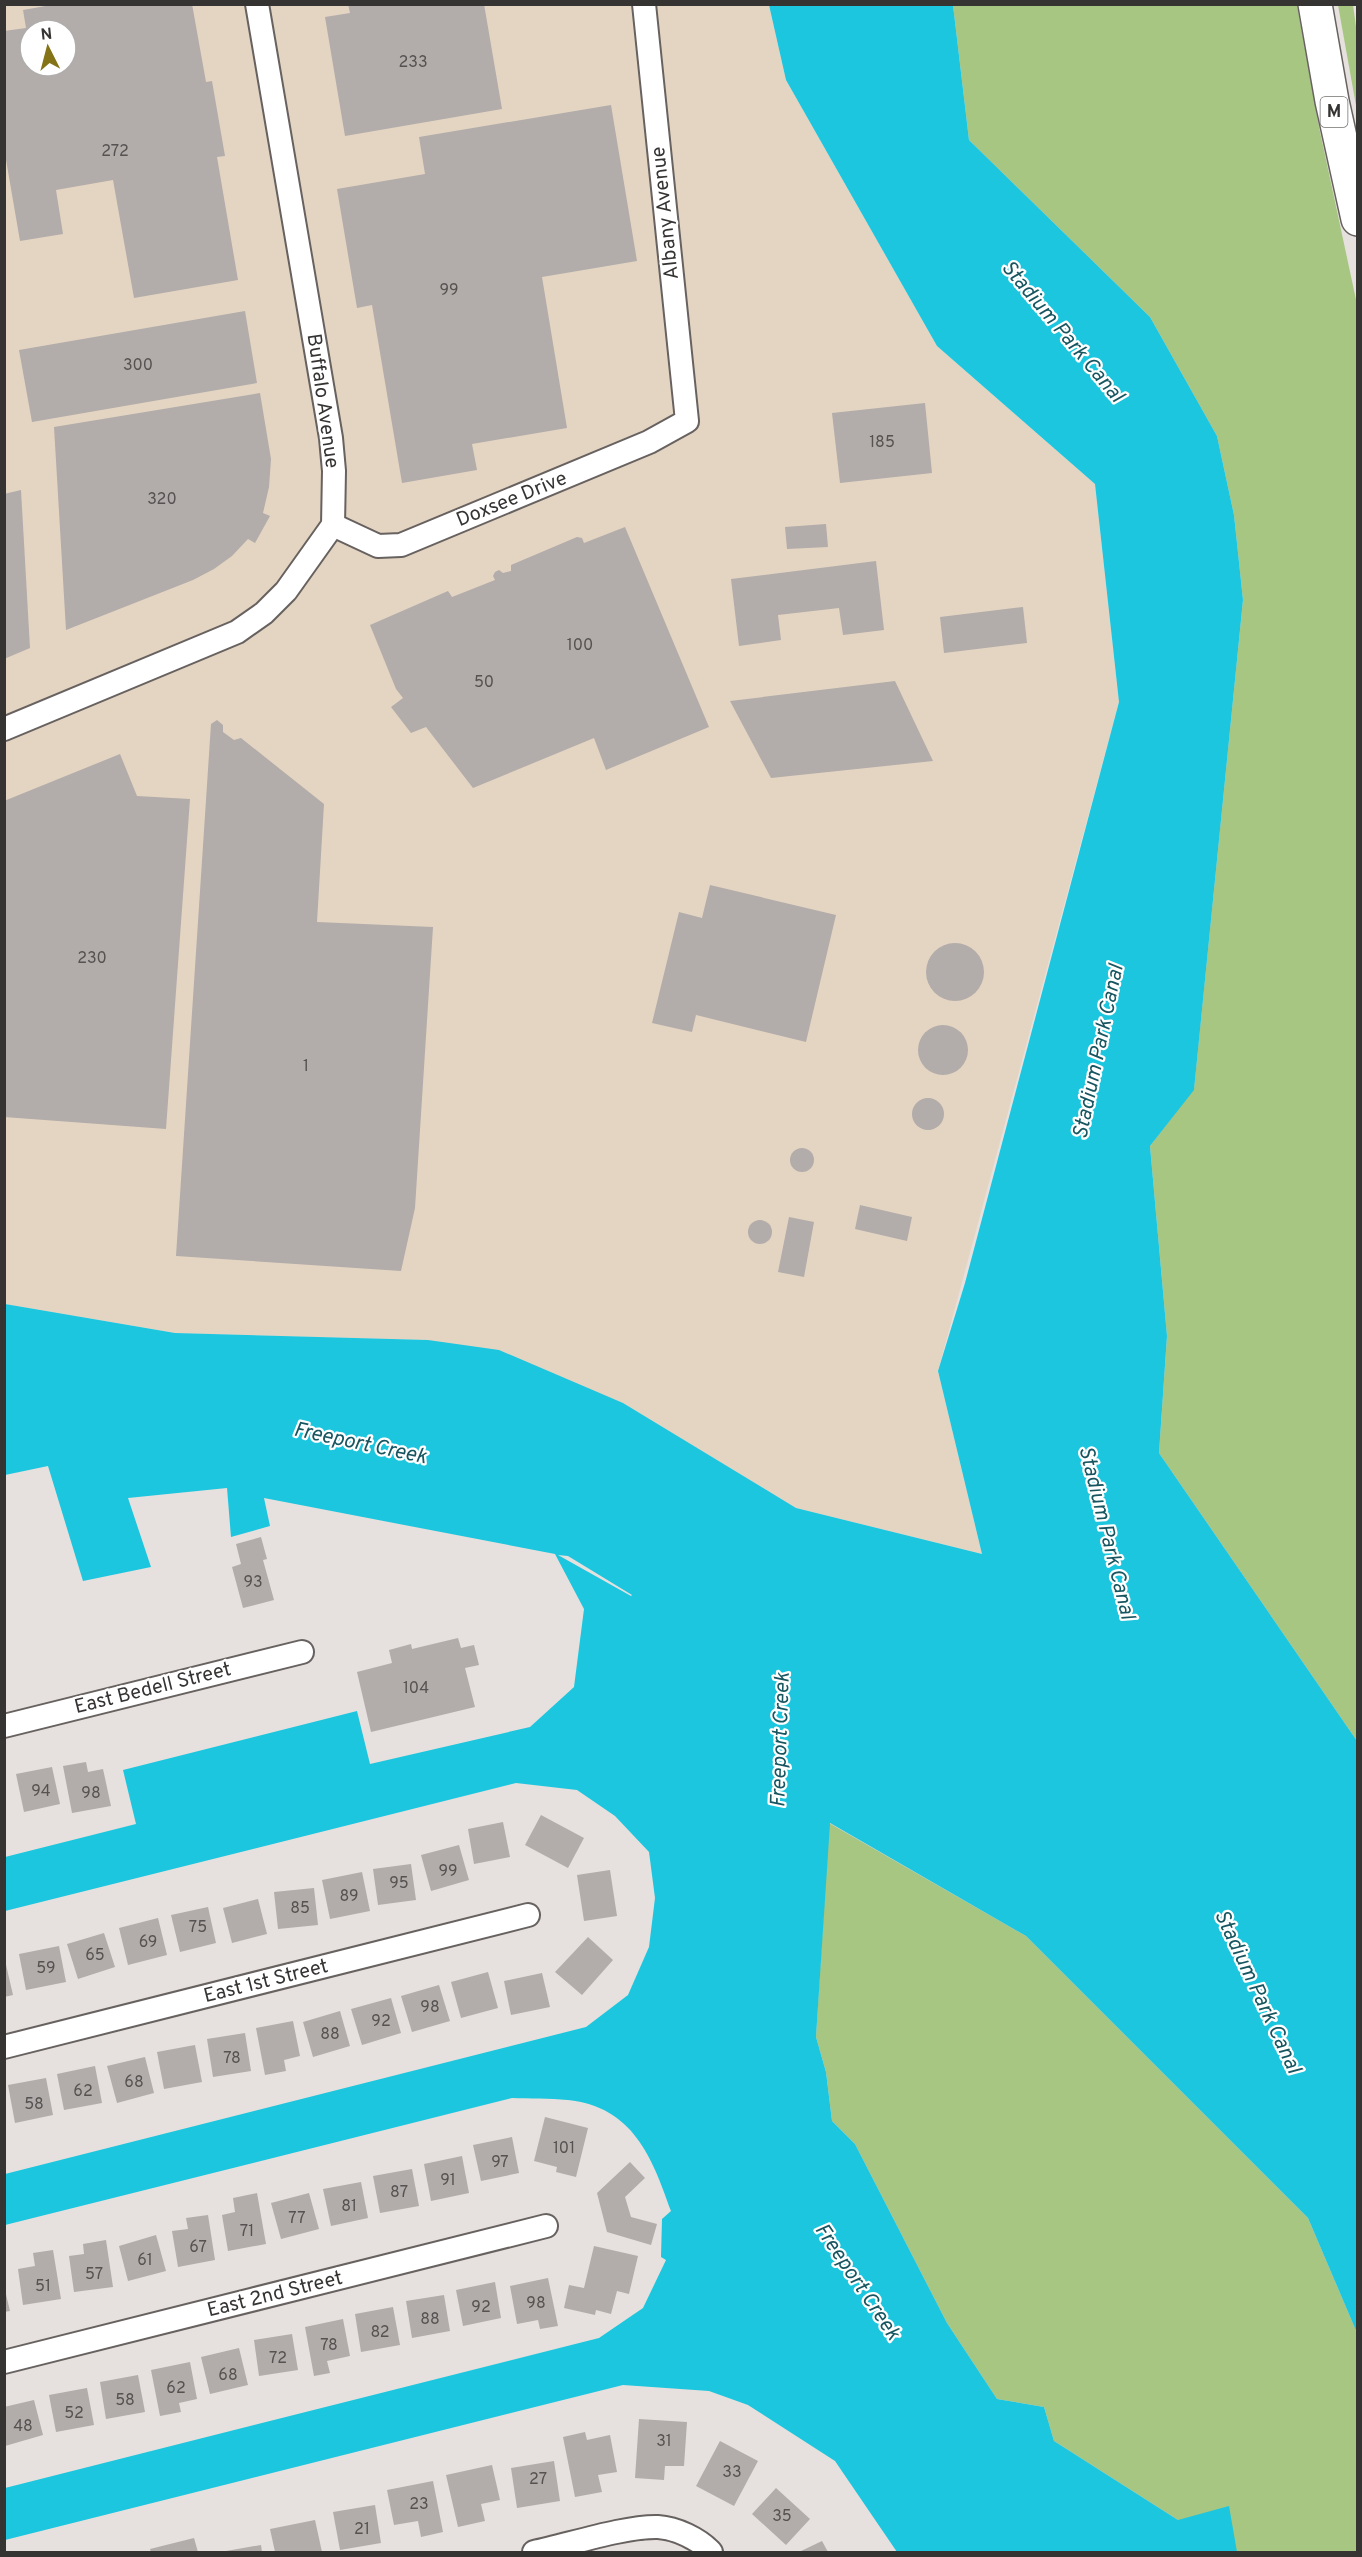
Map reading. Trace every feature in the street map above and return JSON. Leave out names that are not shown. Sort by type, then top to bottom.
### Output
[{"type":"highway","name":"M","points":[[1315,4],[1332,101],[1358,219]]},
{"type":"street","name":"Buffalo Avenue","points":[[257,4],[331,438],[334,471],[333,525]]},
{"type":"street","name":"Albany Avenue","points":[[644,4],[687,422]]},
{"type":"street","name":"Doxsee Drive","points":[[333,525],[378,546],[401,545],[649,442],[687,422]]},
{"type":"street","points":[[4,729],[237,632],[264,613],[286,591],[333,525]]},
{"type":"street","name":"East Bedell Street","points":[[4,1726],[302,1652]]},
{"type":"street","name":"East 1st Street","points":[[4,2047],[528,1915]]},
{"type":"street","name":"East 2nd Street","points":[[4,2362],[546,2226]]},
{"type":"street","points":[[534,2553],[634,2529],[657,2527],[673,2530],[703,2544],[711,2553]]},
{"type":"shaded area","points":[[4,5],[769,5],[786,80],[937,346],[1095,484],[1119,702],[938,1371],[982,1554],[796,1508],[623,1403],[428,1340],[175,1333],[5,1304]]},
{"type":"green space","points":[[953,5],[1297,5],[1319,127],[1358,309],[1357,1741],[1159,1453],[1167,1336],[1150,1146],[1194,1089],[1243,600],[1234,515],[1217,436],[1150,317],[969,140]]},
{"type":"green space","points":[[1338,5],[1353,5],[1357,34],[1357,111]]},
{"type":"green space","points":[[829,1823],[1026,1936],[1308,2218],[1357,2333],[1357,2552],[1237,2552],[1178,2520],[1054,2441],[1044,2407],[997,2399],[947,2323],[855,2144],[832,2121],[826,2072],[816,2037]]},
{"type":"water","points":[[769,5],[953,5],[969,140],[1150,317],[1217,436],[1234,515],[1243,600],[1194,1090],[1150,1146],[1167,1336],[1159,1453],[1357,1741],[1357,2333],[1308,2218],[1026,1936],[830,1823],[816,2037],[826,2072],[832,2121],[855,2144],[947,2323],[997,2399],[1044,2407],[1054,2441],[1178,2520],[1229,2506],[1237,2552],[897,2552],[835,2461],[748,2405],[709,2391],[623,2385],[5,2540],[5,2488],[599,2338],[643,2308],[666,2260],[661,2257],[662,2219],[671,2211],[656,2172],[637,2138],[609,2113],[590,2105],[568,2100],[512,2098],[5,2225],[5,2174],[586,2027],[628,1995],[649,1947],[655,1898],[649,1852],[615,1816],[577,1790],[516,1783],[5,1911],[5,1857],[136,1824],[123,1770],[357,1711],[370,1764],[530,1727],[574,1687],[584,1609],[555,1554],[264,1498],[270,1526],[231,1537],[227,1488],[128,1498],[151,1567],[83,1581],[48,1466],[5,1475],[5,1304],[175,1333],[428,1340],[499,1350],[623,1403],[796,1508],[982,1554],[938,1371],[965,1283],[1119,702],[1095,484],[937,346],[786,80]],"holes":[[[558,1555],[568,1556],[632,1595]]]},
{"type":"building","points":[[57,4],[192,4],[206,82],[212,81],[225,156],[217,157],[238,280],[134,298],[113,180],[56,190],[63,234],[20,241],[4,148],[4,31],[18,29],[18,78],[78,78],[78,18],[24,18],[23,10]]},
{"type":"building","points":[[348,4],[484,4],[502,109],[345,136],[325,17],[350,13]]},
{"type":"building","points":[[611,105],[637,261],[542,277],[567,428],[472,444],[477,470],[402,483],[372,305],[357,308],[337,189],[425,174],[419,137]]},
{"type":"building","points":[[245,311],[257,383],[32,422],[19,350]]},
{"type":"building","points":[[260,393],[271,459],[269,487],[263,513],[270,516],[255,543],[248,539],[232,556],[193,580],[66,630],[54,427]]},
{"type":"building","points":[[925,403],[932,473],[840,483],[832,413]]},
{"type":"building","points":[[21,490],[30,648],[4,659],[4,494]]},
{"type":"building","points":[[826,524],[828,547],[787,549],[785,527]]},
{"type":"building","points":[[625,527],[709,727],[606,770],[594,738],[473,788],[426,727],[411,733],[391,707],[403,698],[396,689],[370,625],[448,591],[452,597],[495,580],[493,576],[495,572],[511,571],[511,565],[577,537],[582,538],[584,543]]},
{"type":"building","points":[[876,561],[884,630],[843,635],[839,608],[778,615],[781,640],[739,646],[731,579]]},
{"type":"building","points":[[1023,607],[1027,643],[944,653],[940,617]]},
{"type":"building","points":[[895,681],[933,761],[771,778],[730,701]]},
{"type":"building","points":[[217,720],[223,725],[223,732],[234,740],[241,738],[324,804],[317,922],[433,927],[415,1208],[401,1271],[176,1256],[211,724]]},
{"type":"building","points":[[120,754],[137,796],[190,799],[166,1129],[4,1117],[4,801]]},
{"type":"building","points":[[710,885],[836,915],[806,1042],[696,1015],[692,1032],[652,1023],[679,912],[702,918]]},
{"type":"building","points":[[949,943],[961,943],[976,951],[984,966],[984,978],[976,993],[961,1001],[949,1001],[934,993],[926,978],[926,966],[934,951]]},
{"type":"building","points":[[948,1025],[961,1032],[967,1040],[967,1060],[961,1068],[953,1074],[938,1075],[925,1068],[919,1060],[918,1045],[925,1032],[933,1026]]},
{"type":"building","points":[[928,1098],[939,1103],[944,1114],[939,1125],[928,1130],[917,1125],[912,1114],[917,1103]]},
{"type":"building","points":[[802,1148],[807,1149],[813,1155],[813,1165],[807,1171],[802,1172],[797,1171],[791,1165],[790,1160],[791,1155],[797,1149]]},
{"type":"building","points":[[860,1205],[912,1217],[907,1241],[855,1229]]},
{"type":"building","points":[[789,1217],[814,1222],[804,1277],[778,1272]]},
{"type":"building","points":[[760,1220],[765,1221],[771,1227],[771,1237],[765,1243],[760,1244],[755,1243],[749,1237],[748,1232],[749,1227],[755,1221]]},
{"type":"building","points":[[261,1537],[267,1559],[263,1560],[274,1600],[243,1608],[232,1567],[241,1564],[236,1544]]},
{"type":"building","points":[[458,1638],[461,1648],[474,1645],[479,1665],[465,1668],[475,1707],[371,1732],[357,1672],[392,1663],[389,1650],[411,1644],[412,1649]]},
{"type":"building","points":[[86,1762],[88,1772],[103,1769],[111,1806],[72,1813],[63,1766]]},
{"type":"building","points":[[52,1767],[60,1804],[24,1812],[16,1774]]},
{"type":"building","points":[[541,1815],[584,1838],[568,1868],[525,1845]]},
{"type":"building","points":[[503,1822],[510,1857],[474,1864],[468,1829]]},
{"type":"building","points":[[459,1845],[469,1880],[431,1891],[421,1855]]},
{"type":"building","points":[[411,1864],[416,1900],[378,1905],[373,1869]]},
{"type":"building","points":[[610,1870],[617,1916],[584,1921],[577,1875]]},
{"type":"building","points":[[362,1872],[370,1911],[330,1919],[322,1880]]},
{"type":"building","points":[[314,1888],[318,1925],[278,1929],[274,1892]]},
{"type":"building","points":[[258,1899],[267,1934],[232,1943],[223,1908]]},
{"type":"building","points":[[208,1907],[216,1943],[180,1952],[171,1915]]},
{"type":"building","points":[[158,1918],[167,1955],[128,1965],[119,1928]]},
{"type":"building","points":[[104,1933],[115,1967],[78,1979],[67,1944]]},
{"type":"building","points":[[588,1937],[613,1960],[582,1995],[555,1972]]},
{"type":"building","points":[[59,1946],[66,1982],[26,1990],[19,1954]]},
{"type":"building","points":[[4,1956],[13,1995],[4,1997]]},
{"type":"building","points":[[488,1972],[498,2008],[461,2018],[451,1982]]},
{"type":"building","points":[[542,1973],[550,2007],[511,2015],[504,1981]]},
{"type":"building","points":[[439,1985],[450,2021],[412,2032],[401,1996]]},
{"type":"building","points":[[391,1998],[401,2033],[362,2045],[351,2009]]},
{"type":"building","points":[[340,2011],[350,2046],[313,2057],[303,2022]]},
{"type":"building","points":[[293,2021],[300,2056],[284,2060],[286,2071],[265,2075],[256,2028]]},
{"type":"building","points":[[245,2033],[251,2071],[213,2077],[207,2039]]},
{"type":"building","points":[[195,2045],[202,2082],[164,2089],[157,2052]]},
{"type":"building","points":[[145,2057],[154,2093],[117,2103],[107,2066]]},
{"type":"building","points":[[95,2066],[102,2103],[64,2110],[57,2074]]},
{"type":"building","points":[[46,2078],[53,2115],[15,2123],[8,2085]]},
{"type":"building","points":[[545,2117],[588,2128],[576,2177],[556,2172],[557,2167],[534,2161]]},
{"type":"building","points":[[512,2137],[519,2173],[481,2181],[473,2145]]},
{"type":"building","points":[[462,2156],[469,2193],[431,2201],[424,2164]]},
{"type":"building","points":[[630,2162],[645,2178],[625,2197],[631,2217],[657,2224],[651,2245],[607,2232],[597,2193]]},
{"type":"building","points":[[412,2169],[419,2206],[380,2213],[373,2176]]},
{"type":"building","points":[[361,2182],[368,2218],[331,2226],[323,2189]]},
{"type":"building","points":[[257,2193],[266,2244],[228,2251],[222,2215],[235,2212],[233,2198]]},
{"type":"building","points":[[309,2193],[319,2229],[281,2239],[271,2203]]},
{"type":"building","points":[[208,2215],[215,2260],[178,2267],[172,2231],[188,2229],[186,2218]]},
{"type":"building","points":[[156,2235],[166,2271],[128,2281],[119,2246]]},
{"type":"building","points":[[106,2240],[113,2287],[74,2292],[69,2256],[84,2254],[83,2244]]},
{"type":"building","points":[[594,2246],[638,2256],[629,2294],[617,2291],[611,2314],[596,2310],[595,2315],[564,2308],[569,2285],[584,2288]]},
{"type":"building","points":[[53,2250],[61,2299],[23,2305],[18,2269],[35,2266],[33,2253]]},
{"type":"building","points":[[548,2278],[558,2326],[540,2329],[538,2320],[517,2324],[510,2286]]},
{"type":"building","points":[[495,2282],[501,2318],[463,2326],[456,2290]]},
{"type":"building","points":[[4,2286],[10,2311],[4,2312]]},
{"type":"building","points":[[444,2295],[450,2331],[412,2338],[406,2301]]},
{"type":"building","points":[[393,2307],[400,2345],[361,2352],[355,2314]]},
{"type":"building","points":[[343,2319],[350,2356],[327,2361],[330,2373],[314,2376],[305,2327]]},
{"type":"building","points":[[292,2334],[298,2370],[259,2376],[254,2340]]},
{"type":"building","points":[[239,2348],[248,2385],[210,2394],[201,2357]]},
{"type":"building","points":[[190,2362],[197,2399],[179,2403],[181,2412],[160,2416],[151,2370]]},
{"type":"building","points":[[138,2375],[145,2412],[106,2419],[100,2382]]},
{"type":"building","points":[[87,2388],[94,2425],[56,2432],[49,2395]]},
{"type":"building","points":[[34,2400],[43,2435],[5,2446],[4,2407]]},
{"type":"building","points":[[639,2419],[687,2422],[684,2466],[665,2466],[664,2480],[635,2478]]},
{"type":"building","points":[[585,2432],[587,2440],[610,2435],[617,2472],[598,2475],[602,2492],[575,2497],[563,2437]]},
{"type":"building","points":[[720,2441],[758,2461],[734,2506],[696,2486]]},
{"type":"building","points":[[554,2461],[560,2501],[517,2508],[511,2468]]},
{"type":"building","points":[[492,2465],[500,2500],[481,2504],[485,2521],[458,2527],[446,2475]]},
{"type":"building","points":[[433,2481],[443,2532],[421,2537],[418,2521],[394,2525],[387,2490]]},
{"type":"building","points":[[776,2488],[810,2519],[786,2545],[752,2514]]},
{"type":"building","points":[[375,2505],[381,2543],[340,2550],[333,2512]]},
{"type":"building","points":[[315,2520],[322,2552],[275,2552],[270,2529]]},
{"type":"building","points":[[194,2538],[198,2552],[151,2552],[150,2549]]},
{"type":"building","points":[[822,2541],[828,2552],[799,2552]]},
{"type":"building","points":[[261,2545],[262,2552],[226,2552],[226,2551]]},
{"type":"water label","name":"Stadium Park Canal","points":[[1062,332]]},
{"type":"water label","name":"Stadium Park Canal","points":[[1099,1052]]},
{"type":"water label","name":"Freeport Creek","points":[[360,1444]]},
{"type":"water label","name":"Stadium Park Canal","points":[[1106,1533]]},
{"type":"water label","name":"Freeport Creek","points":[[781,1740]]},
{"type":"water label","name":"Stadium Park Canal","points":[[1257,1992]]},
{"type":"water label","name":"Freeport Creek","points":[[857,2282]]}]
